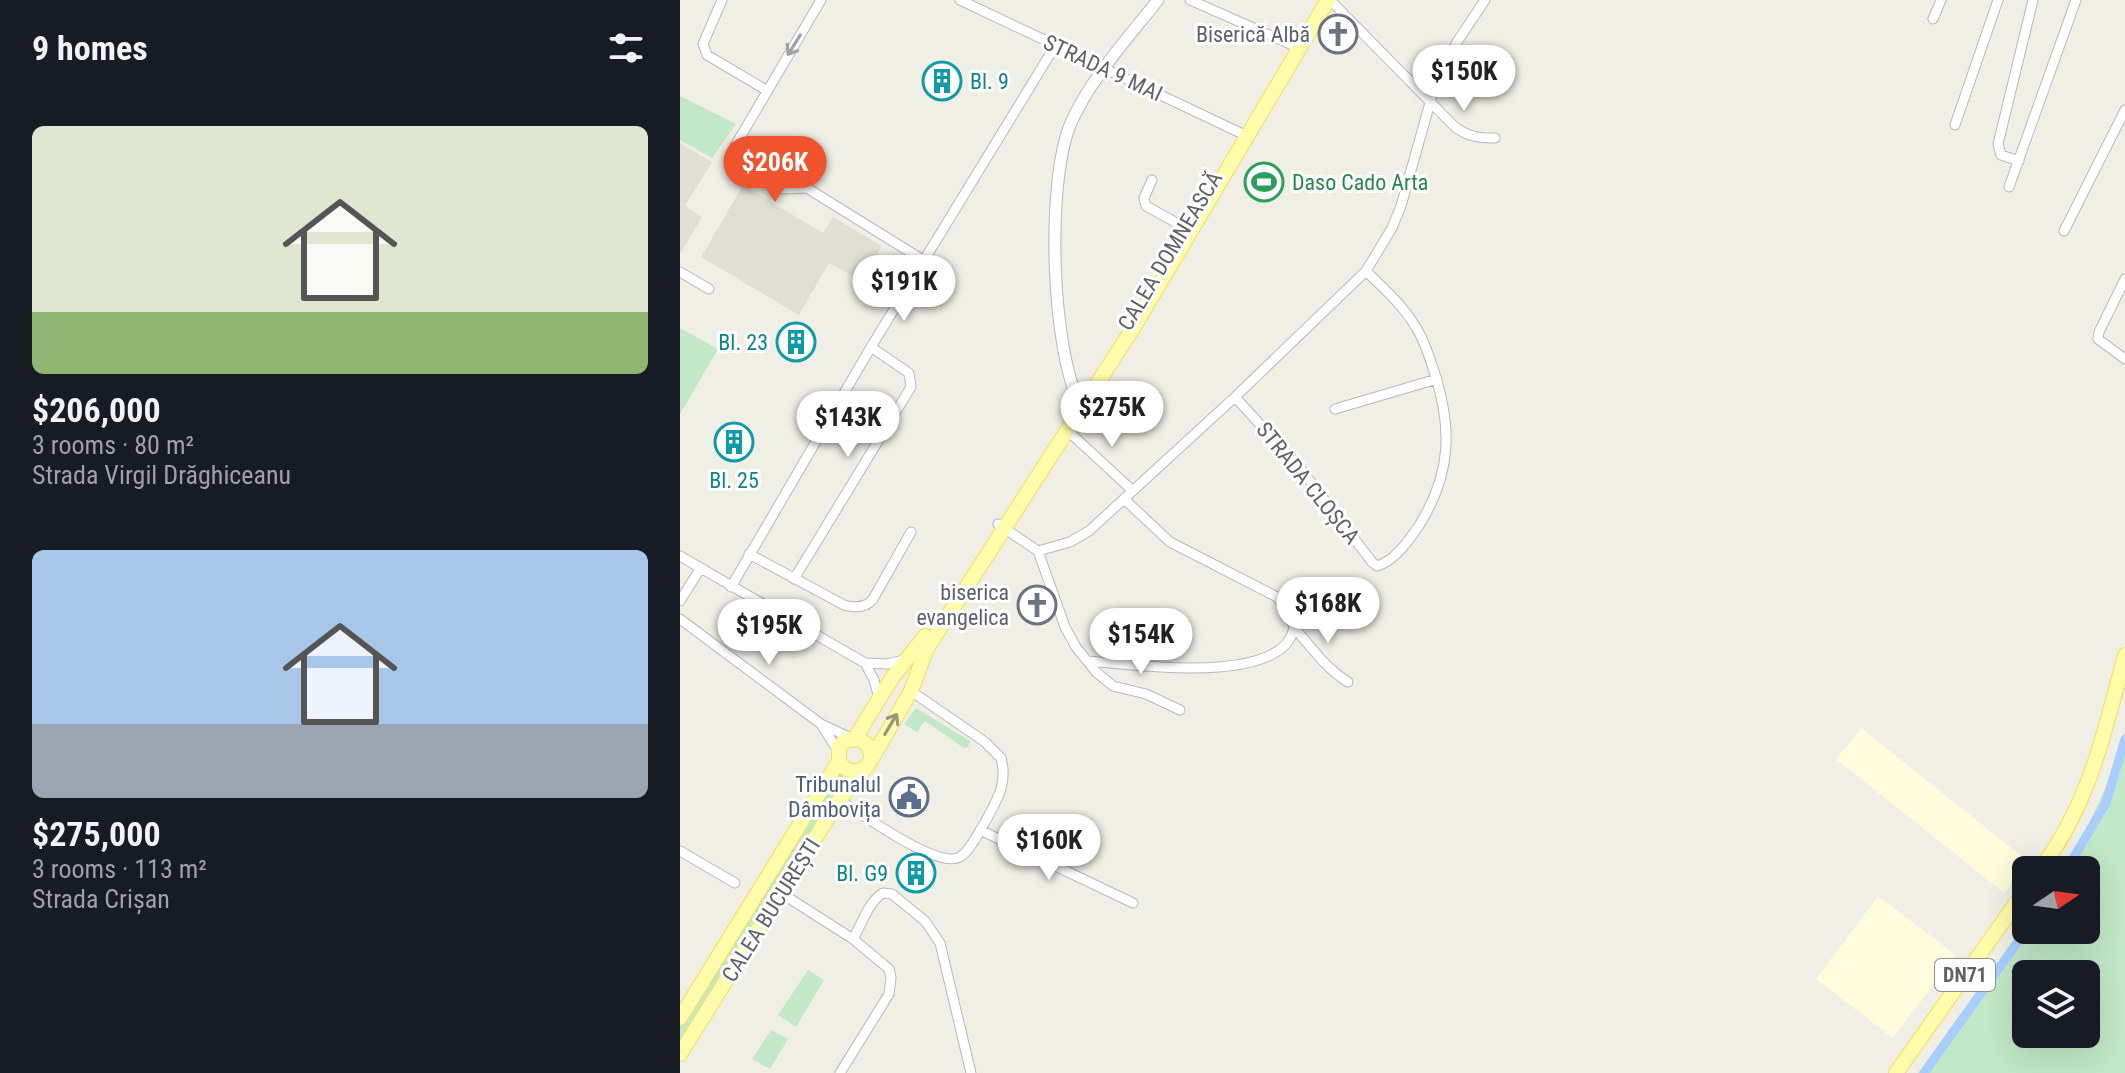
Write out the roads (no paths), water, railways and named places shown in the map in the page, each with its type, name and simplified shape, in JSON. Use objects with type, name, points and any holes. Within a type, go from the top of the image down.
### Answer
[{"type":"main road","name":"CALEA DOMNEASCĂ","points":[[911,691],[926,650],[1001,526],[1080,406],[1296,46],[1319,0]]},
{"type":"main road","name":"CALEA DOMNEASCĂ","points":[[1296,46],[1329,0]]},
{"type":"main road","name":"CALEA DOMNEASCĂ","points":[[853,738],[1068,431],[1184,227],[1243,134]]},
{"type":"main road","points":[[2049,856],[2067,830],[2088,787],[2125,655]]},
{"type":"main road","points":[[2060,856],[2095,789],[2125,683]]},
{"type":"main road","name":"CALEA BUCUREȘTI","points":[[680,1054],[911,691]]},
{"type":"main road","points":[[853,738],[869,746],[868,762],[850,771],[838,756],[842,743],[853,738]]},
{"type":"main road","name":"CALEA BUCUREȘTI","points":[[680,1018],[838,756]]},
{"type":"main road","name":"DN71","points":[[1896,1073],[2012,909]]},
{"type":"main road","name":"DN71","points":[[1907,1073],[2012,925]]},
{"type":"street","points":[[722,0],[703,50],[766,90]]},
{"type":"street","points":[[821,0],[735,146],[736,161],[783,189],[807,188],[923,260]]},
{"type":"street","name":"STRADA 9 MAI","points":[[960,0],[1243,134]]},
{"type":"street","points":[[1080,406],[1068,366],[1057,288],[1060,166],[1069,128],[1104,69],[1158,0]]},
{"type":"street","points":[[1190,0],[1296,46]]},
{"type":"street","points":[[1329,0],[1429,102],[1467,136],[1495,138]]},
{"type":"street","points":[[1038,551],[1080,537],[1235,397],[1366,271],[1392,228],[1401,206],[1429,102],[1446,63],[1485,0]]},
{"type":"street","points":[[1933,19],[1941,0]]},
{"type":"street","points":[[1955,125],[1998,0]]},
{"type":"street","points":[[2019,161],[2001,155],[1998,144],[2033,0]]},
{"type":"street","points":[[2009,187],[2076,0]]},
{"type":"street","points":[[731,587],[923,260],[1055,46]]},
{"type":"street","points":[[2064,231],[2125,110]]},
{"type":"street","points":[[1152,180],[1144,198],[1146,206],[1184,227]]},
{"type":"street","points":[[1335,409],[1437,379],[1417,328],[1366,271]]},
{"type":"street","points":[[680,272],[709,289]]},
{"type":"street","points":[[2125,279],[2098,339],[2125,359]]},
{"type":"street","points":[[794,579],[911,387],[909,373],[871,347]]},
{"type":"street","name":"STRADA CLOȘCA","points":[[1235,397],[1300,468],[1372,562],[1381,565],[1405,545],[1418,527],[1434,496],[1443,468],[1446,413],[1437,379]]},
{"type":"street","points":[[1068,431],[1133,491]]},
{"type":"street","points":[[1124,499],[1170,542],[1277,597],[1289,609],[1294,628],[1317,658],[1348,682]]},
{"type":"street","points":[[1001,526],[1038,551],[1065,627],[1088,661],[1113,686],[1146,694],[1180,710]]},
{"type":"street","points":[[749,554],[844,605],[865,605],[873,599],[911,532]]},
{"type":"street","points":[[680,556],[865,663],[887,664],[909,658]]},
{"type":"street","points":[[680,601],[700,569]]},
{"type":"street","points":[[680,619],[821,724],[853,738]]},
{"type":"street","points":[[1088,661],[1199,670],[1224,669],[1277,651],[1292,636],[1294,628]]},
{"type":"street","points":[[865,663],[879,698]]},
{"type":"street","points":[[836,806],[943,859],[963,856],[980,830],[999,796],[1005,775],[1001,758],[985,742],[911,691]]},
{"type":"street","points":[[821,724],[838,756]]},
{"type":"street","points":[[980,830],[1133,903]]},
{"type":"street","points":[[680,851],[735,883]]},
{"type":"street","points":[[781,893],[853,939],[889,969],[891,987],[845,1071]]},
{"type":"street","points":[[853,939],[877,896],[883,893],[892,894],[925,921],[934,932],[944,956],[971,1073]]},
{"type":"waterway","points":[[2074,856],[2106,803],[2125,739]]},
{"type":"waterway","points":[[1924,1073],[2016,944]]},
{"type":"place","name":"Biserică Albă","points":[[1338,34]]},
{"type":"place","name":"Bl. 9","points":[[942,81]]},
{"type":"place","name":"Daso Cado Arta","points":[[1264,182]]},
{"type":"place","name":"Bl. 23","points":[[796,342]]},
{"type":"place","name":"Bl. 25","points":[[734,442]]},
{"type":"place","name":"biserica evangelica","points":[[1037,605]]},
{"type":"place","name":"Tribunalul Dâmbovița","points":[[909,797]]},
{"type":"place","name":"Bl. G9","points":[[916,873]]}]
